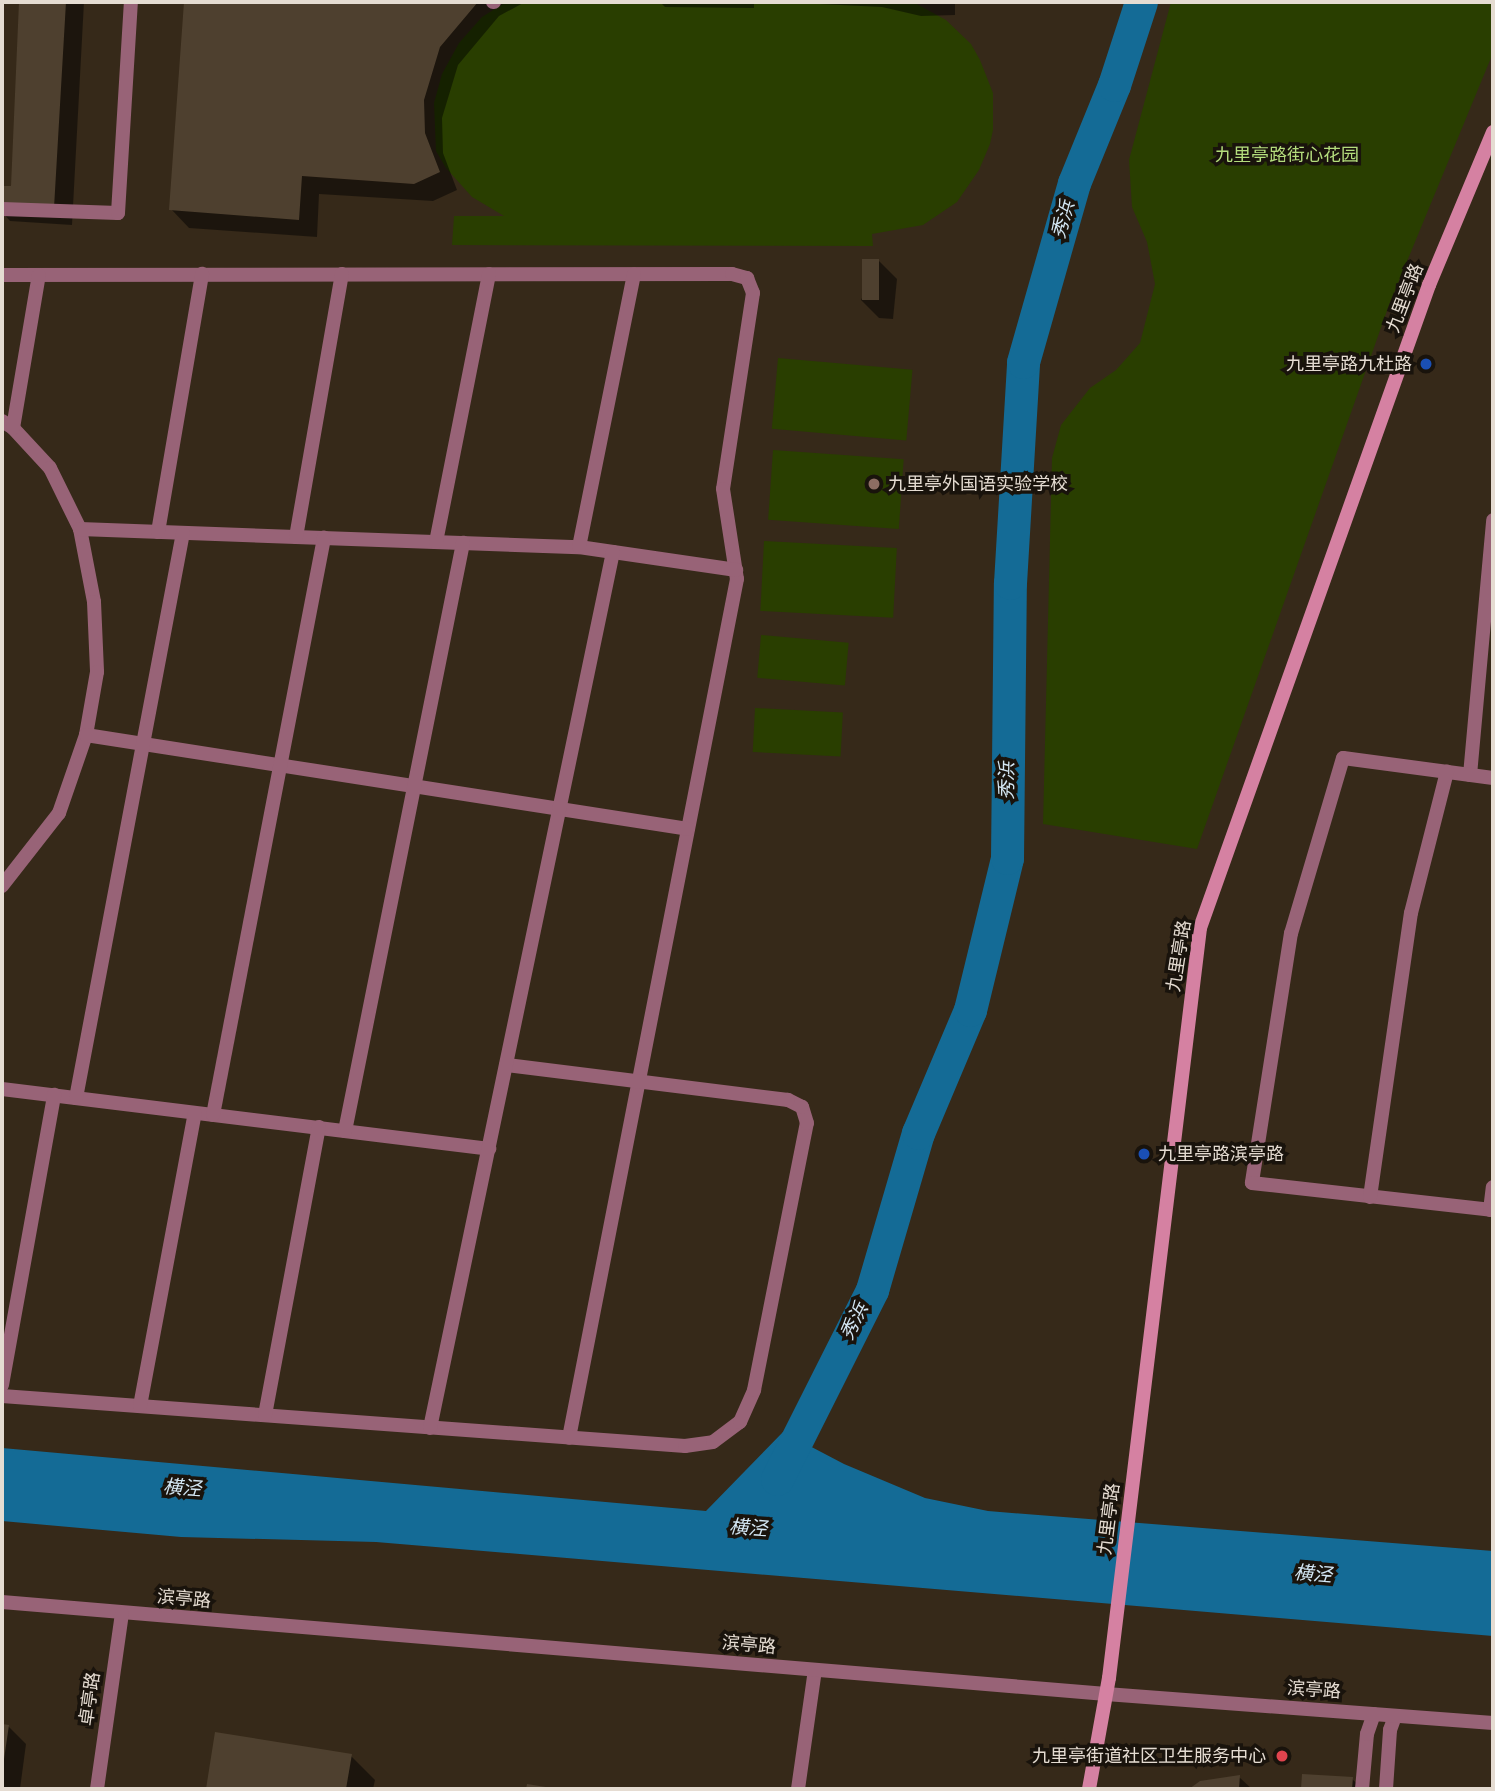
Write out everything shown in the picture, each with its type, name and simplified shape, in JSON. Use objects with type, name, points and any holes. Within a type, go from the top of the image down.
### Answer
[{"type":"street","points":[[2,209],[118,213],[131,2]]},
{"type":"street","name":"九里亭路","points":[[1089,1789],[1115,1628],[1200,928],[1429,285],[1493,132]]},
{"type":"street","points":[[158,532],[202,274]]},
{"type":"street","points":[[296,537],[342,274]]},
{"type":"street","points":[[436,542],[489,274]]},
{"type":"street","points":[[579,547],[634,274]]},
{"type":"street","points":[[2,275],[732,274],[747,278],[753,293],[723,489],[737,579],[569,1438]]},
{"type":"street","points":[[2,886],[59,813],[86,736],[97,672],[94,602],[80,529],[50,468],[7,424],[39,275]]},
{"type":"street","points":[[1470,775],[1493,520]]},
{"type":"street","points":[[80,529],[579,547],[736,570]]},
{"type":"street","points":[[76,1098],[183,533]]},
{"type":"street","points":[[213,1115],[324,538]]},
{"type":"street","points":[[345,1130],[463,543]]},
{"type":"street","points":[[430,1428],[613,552]]},
{"type":"street","points":[[86,736],[688,829]]},
{"type":"street","points":[[1493,779],[1343,758],[1291,933],[1252,1183],[1491,1210],[1493,1187]]},
{"type":"street","points":[[1370,1197],[1411,913],[1447,772]]},
{"type":"street","points":[[2,1396],[685,1447],[713,1442],[740,1422],[754,1390],[807,1123],[802,1107],[788,1100],[506,1065]]},
{"type":"street","points":[[2,1089],[489,1149]]},
{"type":"street","points":[[2,1385],[54,1095]]},
{"type":"street","points":[[140,1406],[195,1113]]},
{"type":"street","points":[[265,1415],[319,1128]]},
{"type":"street","name":"滨亭路","points":[[2,1602],[1106,1694],[1493,1723]]},
{"type":"street","name":"卓亭路","points":[[97,1789],[122,1614]]},
{"type":"street","points":[[798,1789],[815,1670]]},
{"type":"street","points":[[1362,1789],[1367,1734],[1374,1714]]},
{"type":"street","points":[[1386,1789],[1390,1730],[1395,1716]]},
{"type":"green space","points":[[506,2],[913,2],[946,20],[971,44],[980,60],[993,93],[993,130],[990,144],[979,170],[957,202],[923,225],[872,234],[873,246],[452,245],[454,216],[504,216],[472,197],[446,168],[436,151],[434,103],[442,74],[459,43],[482,17]]},
{"type":"green space","name":"九里亭路街心花园","points":[[1171,2],[1493,2],[1493,53],[1389,305],[1197,849],[1043,824],[1052,458],[1061,425],[1090,388],[1116,370],[1140,343],[1155,284],[1147,242],[1132,207],[1129,160]]},
{"type":"green space","points":[[778,358],[912,370],[906,440],[772,429]]},
{"type":"green space","points":[[773,450],[904,459],[899,529],[768,520]]},
{"type":"green space","points":[[764,541],[897,548],[893,618],[760,611]]},
{"type":"green space","points":[[761,635],[849,643],[845,686],[757,678]]},
{"type":"green space","points":[[755,708],[843,713],[841,757],[753,752]]},
{"type":"water","name":"横泾","points":[[783,1432],[844,1464],[925,1498],[988,1511],[1493,1551],[1493,1636],[376,1542],[181,1537],[2,1521],[2,1448],[706,1511]]},
{"type":"building","points":[[19,2],[66,2],[54,208],[2,205],[2,186],[11,186]]},
{"type":"building","points":[[184,2],[478,2],[440,47],[424,100],[425,133],[440,172],[414,184],[302,176],[299,220],[169,210]]},
{"type":"building","points":[[862,259],[879,259],[879,300],[862,300]]},
{"type":"building","points":[[2,1724],[9,1725],[3,1766],[2,1766]]},
{"type":"building","points":[[215,1732],[352,1754],[346,1789],[206,1789]]},
{"type":"building","points":[[1302,1774],[1353,1777],[1352,1789],[1301,1789]]},
{"type":"building","points":[[1240,1775],[1239,1789],[1189,1789],[1200,1781]]},
{"type":"building","points":[[527,1784],[552,1788],[552,1789],[526,1789]]},
{"type":"waterway","name":"秀浜","points":[[777,1479],[872,1290],[918,1133],[970,1010],[1007,858],[1010,583],[1023,362],[1074,183],[1114,85],[1141,2]]},
{"type":"place","name":"九里亭路九杜路","points":[[1426,364]]},
{"type":"place","name":"九里亭外国语实验学校","points":[[874,484]]},
{"type":"place","name":"九里亭路滨亭路","points":[[1144,1154]]},
{"type":"place","name":"九里亭街道社区卫生服务中心","points":[[1282,1756]]}]
